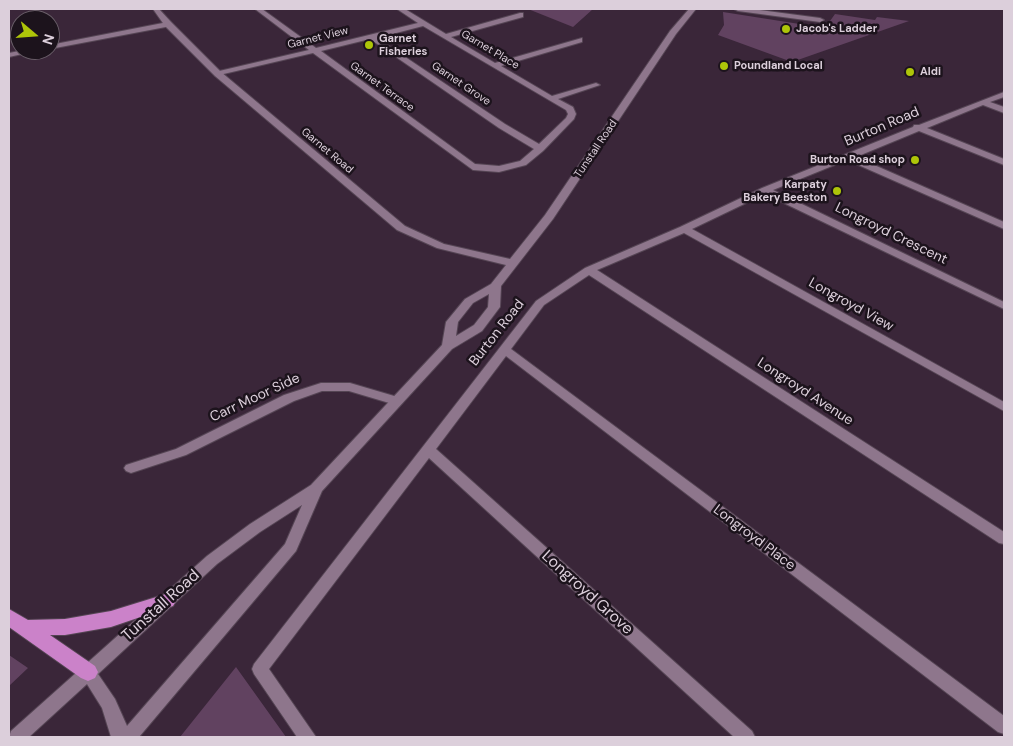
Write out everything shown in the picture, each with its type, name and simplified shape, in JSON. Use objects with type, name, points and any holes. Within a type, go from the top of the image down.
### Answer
[{"type":"highway","points":[[16,622],[65,627],[111,619],[166,601]]},
{"type":"highway","points":[[16,622],[88,672]]},
{"type":"street","name":"Garnet Road","points":[[156,9],[168,24],[218,74],[401,228],[422,240],[513,263]]},
{"type":"street","name":"Garnet Terrace","points":[[258,9],[473,167],[499,169],[522,163],[540,149]]},
{"type":"street","name":"Garnet Place","points":[[400,9],[570,109],[572,114],[570,120],[540,149]]},
{"type":"street","name":"Tunstall Road","points":[[448,346],[452,322],[469,301],[495,286],[513,263],[552,212],[673,33],[692,9]]},
{"type":"street","points":[[738,9],[820,20]]},
{"type":"street","points":[[445,36],[520,15]]},
{"type":"street","points":[[60,45],[168,24]]},
{"type":"street","name":"Garnet View","points":[[218,74],[315,52],[370,36],[424,24]]},
{"type":"street","name":"Garnet Grove","points":[[370,36],[502,126],[540,149]]},
{"type":"street","points":[[494,66],[579,40]]},
{"type":"street","points":[[553,98],[596,85]]},
{"type":"street","name":"Burton Road","points":[[307,737],[287,712],[260,669],[540,303],[588,270],[684,229],[765,190],[848,158],[917,127],[1004,94]]},
{"type":"street","points":[[981,102],[1004,110]]},
{"type":"street","points":[[917,127],[1004,162]]},
{"type":"street","points":[[848,158],[1004,226]]},
{"type":"street","name":"Longroyd Crescent","points":[[765,190],[1004,306]]},
{"type":"street","name":"Longroyd View","points":[[684,229],[1004,407]]},
{"type":"street","name":"Longroyd Avenue","points":[[588,270],[1004,538]]},
{"type":"street","name":"Tunstall Road","points":[[18,737],[212,560],[255,528],[316,489],[448,346],[478,328],[494,307],[495,286]]},
{"type":"street","name":"Longroyd Place","points":[[504,349],[1004,726]]},
{"type":"street","name":"Carr Moor Side","points":[[130,468],[181,452],[289,398],[321,387],[350,387],[396,401]]},
{"type":"street","name":"Longroyd Grove","points":[[428,449],[746,737]]},
{"type":"street","name":"Tunstall Road","points":[[128,737],[292,547],[316,489]]},
{"type":"street","points":[[88,672],[109,704],[117,723],[120,737]]},
{"type":"shaded area","points":[[528,9],[593,9],[573,27]]},
{"type":"shaded area","points":[[723,12],[825,28],[835,14],[875,20],[877,17],[909,21],[792,62],[718,35],[724,25]]},
{"type":"shaded area","points":[[9,655],[28,668],[9,686]]},
{"type":"shaded area","points":[[236,667],[286,737],[180,737]]},
{"type":"place","name":"Jacob's Ladder","points":[[786,29]]},
{"type":"place","name":"Garnet Fisheries","points":[[369,45]]},
{"type":"place","name":"Poundland Local","points":[[724,66]]},
{"type":"place","name":"Aldi","points":[[910,72]]},
{"type":"place","name":"Burton Road shop","points":[[915,160]]},
{"type":"place","name":"Karpaty Bakery Beeston","points":[[837,191]]}]
